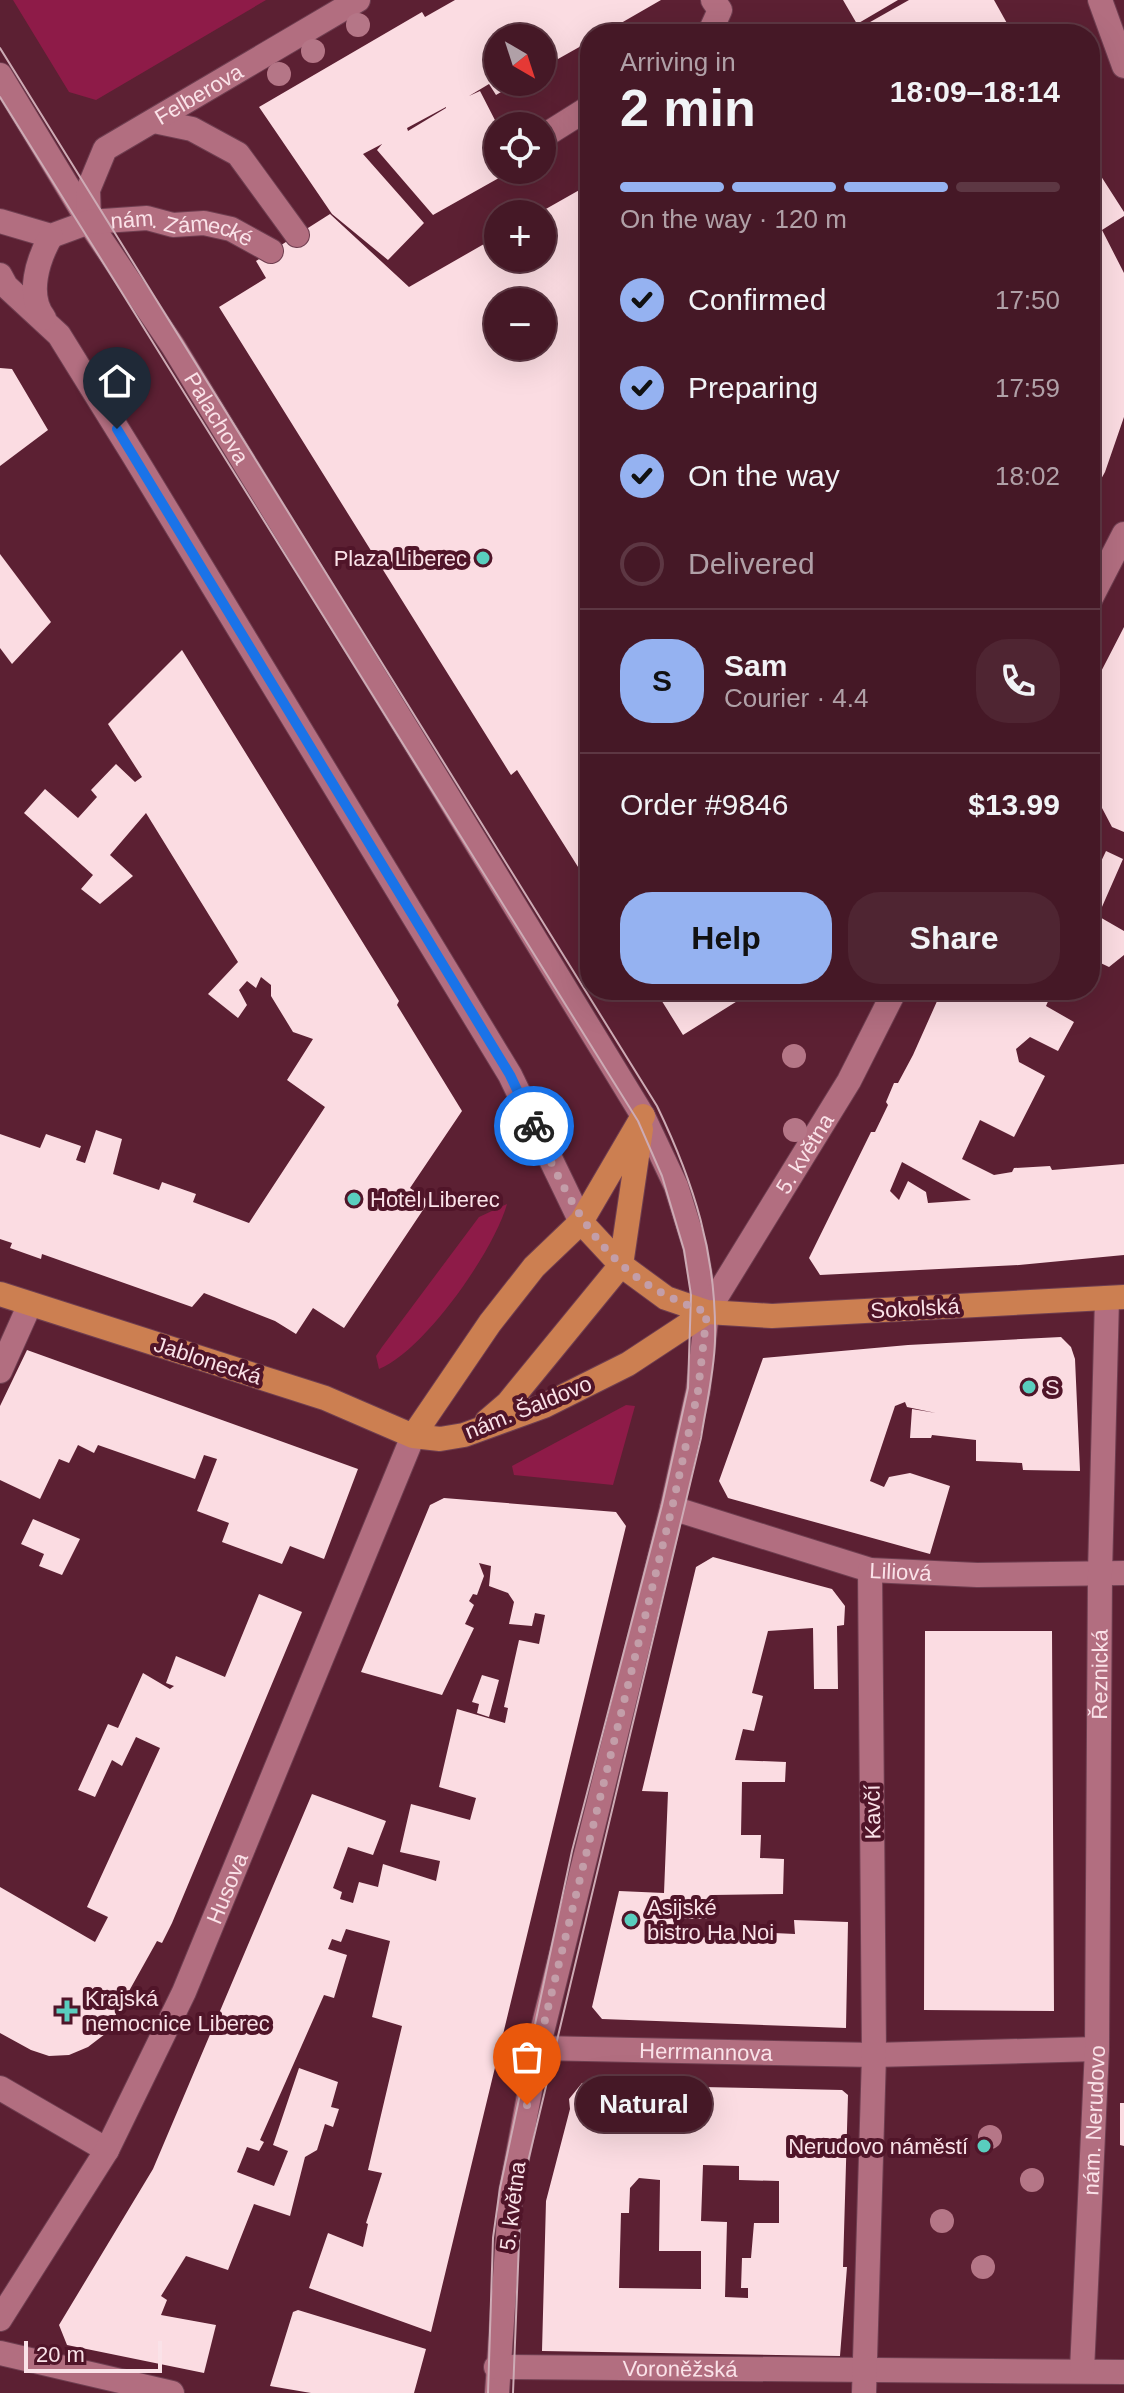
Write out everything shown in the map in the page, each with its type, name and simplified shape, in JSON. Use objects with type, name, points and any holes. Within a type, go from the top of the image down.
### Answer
[{"type":"main road","name":"nám. Šaldovo","points":[[643,1116],[581,1222],[534,1267],[490,1323],[413,1436],[440,1439],[464,1435],[544,1406],[628,1364],[707,1312]]},
{"type":"main road","points":[[464,1435],[508,1403],[621,1265],[643,1116]]},
{"type":"main road","points":[[581,1222],[621,1265],[666,1298],[707,1312]]},
{"type":"main road","name":"Jablonecká","points":[[0,1294],[325,1398],[413,1436]]},
{"type":"main road","name":"Sokolská","points":[[707,1312],[772,1316],[1116,1297]]},
{"type":"street","name":"Felberova","points":[[89,222],[88,190],[105,149],[358,0]]},
{"type":"street","points":[[713,0],[720,10],[714,24]]},
{"type":"street","points":[[1100,0],[1124,66]]},
{"type":"street","name":"Palachova","points":[[0,75],[89,222],[173,346],[643,1116]]},
{"type":"street","points":[[556,128],[580,113]]},
{"type":"street","name":"nám. Zámecké","points":[[154,121],[192,129],[238,154],[297,235]]},
{"type":"street","name":"nám. Zámecké","points":[[51,236],[89,222],[147,218],[173,225],[204,223],[231,229],[271,251]]},
{"type":"street","points":[[0,221],[51,236],[39,258],[36,308],[59,335],[510,1075],[581,1222]]},
{"type":"street","points":[[2,284],[59,335]]},
{"type":"street","points":[[1100,581],[1124,534]]},
{"type":"street","name":"5. května","points":[[707,1312],[849,1081],[890,1000]]},
{"type":"street","points":[[643,1116],[676,1186],[695,1247],[707,1312],[679,1510]]},
{"type":"street","name":"Řeznická","points":[[1097,2049],[1112,1573],[1116,1297]]},
{"type":"street","points":[[0,1371],[30,1304]]},
{"type":"street","name":"Husova","points":[[0,2319],[107,2150],[184,1992],[413,1436]]},
{"type":"street","name":"5. května","points":[[497,2393],[496,2367],[511,2191],[538,2048],[679,1510]]},
{"type":"street","name":"Liliová","points":[[679,1510],[870,1570],[977,1575],[1112,1573]]},
{"type":"street","name":"Kavčí","points":[[870,1570],[874,2055]]},
{"type":"street","name":"Herrmannova","points":[[538,2048],[874,2055]]},
{"type":"street","name":"nám. Nerudovo","points":[[864,2381],[1104,2376],[1097,2049],[874,2055]]},
{"type":"street","points":[[864,2381],[874,2055]]},
{"type":"street","points":[[0,2088],[107,2150]]},
{"type":"street","points":[[0,2353],[172,2393]]},
{"type":"street","name":"Voroněžská","points":[[496,2367],[864,2381]]},
{"type":"shaded area","points":[[13,0],[266,0],[96,100],[69,92]]},
{"type":"shaded area","points":[[507,1204],[488,1247],[455,1297],[416,1342],[397,1359],[379,1369],[376,1356],[479,1217]]},
{"type":"shaded area","points":[[626,1405],[635,1406],[613,1485],[514,1475],[512,1466]]},
{"type":"building","points":[[455,0],[661,0],[619,24],[580,24],[580,47],[556,60],[556,24],[484,24],[484,87],[469,96],[480,91],[491,112],[484,112],[484,184],[488,184],[433,215],[377,150],[382,144],[363,154],[424,223],[388,260],[332,214],[259,107],[422,12],[425,17]],"holes":[[[446,107],[408,131],[407,128]]]},
{"type":"building","points":[[843,0],[898,0],[857,24]]},
{"type":"building","points":[[909,0],[994,0],[1007,24],[867,24]]},
{"type":"building","points":[[1100,175],[1124,212],[1124,216],[1102,230],[1124,273],[1124,417],[1100,481]]},
{"type":"building","name":"Plaza Liberec","points":[[580,190],[580,870],[517,770],[511,775],[219,307],[266,278],[256,261],[330,214],[409,287],[484,244],[484,272],[556,272],[556,203]]},
{"type":"building","points":[[0,368],[12,369],[48,430],[0,466]]},
{"type":"building","points":[[0,554],[51,622],[12,664],[0,648]]},
{"type":"building","points":[[1124,627],[1124,832],[1112,827],[1100,807],[1100,674]]},
{"type":"building","points":[[182,650],[399,1001],[397,1005],[462,1111],[410,1188],[429,1201],[344,1328],[313,1308],[296,1334],[275,1321],[204,1293],[192,1307],[42,1254],[41,1259],[10,1248],[12,1243],[0,1239],[0,1134],[40,1148],[46,1134],[81,1146],[76,1160],[85,1163],[96,1130],[122,1139],[113,1174],[159,1190],[162,1182],[196,1194],[193,1202],[249,1223],[325,1107],[287,1080],[313,1039],[293,1032],[271,996],[271,985],[261,977],[256,988],[247,981],[239,990],[247,1005],[238,1018],[208,994],[238,962],[146,813],[110,855],[133,876],[100,904],[81,889],[93,875],[24,813],[45,789],[78,818],[97,797],[91,790],[116,764],[135,782],[142,777],[108,724]]},
{"type":"building","points":[[1106,851],[1123,859],[1100,911],[1100,864]]},
{"type":"building","points":[[1100,917],[1124,931],[1124,955],[1109,967],[1100,963]]},
{"type":"building","points":[[661,1000],[739,1000],[683,1035]]},
{"type":"building","points":[[938,1000],[1049,1000],[1046,1006],[1074,1022],[1058,1051],[1030,1037],[1016,1049],[1019,1062],[1045,1076],[1014,1137],[980,1120],[962,1159],[994,1175],[1012,1172],[1014,1168],[1050,1166],[1052,1170],[1124,1164],[1124,1255],[1019,1265],[820,1275],[809,1258],[871,1132],[875,1132],[894,1083],[898,1083]],"holes":[[[902,1162],[971,1200],[928,1203],[926,1192],[908,1181],[899,1200],[890,1191]]]},
{"type":"building","points":[[1061,1337],[1071,1347],[1075,1359],[1080,1471],[1023,1470],[1022,1463],[976,1461],[976,1440],[932,1435],[931,1438],[910,1438],[912,1409],[936,1413],[907,1407],[905,1402],[895,1406],[870,1481],[884,1487],[889,1477],[910,1473],[950,1486],[930,1554],[728,1498],[719,1481],[763,1358],[908,1345]]},
{"type":"building","points":[[27,1350],[358,1469],[324,1559],[290,1546],[282,1564],[222,1542],[229,1523],[197,1511],[217,1459],[204,1455],[195,1479],[98,1445],[94,1453],[78,1445],[69,1463],[59,1459],[40,1499],[0,1480],[0,1406]]},
{"type":"building","points":[[444,1498],[616,1512],[626,1526],[431,2332],[309,2288],[328,2233],[363,2247],[366,2223],[382,2173],[368,2170],[402,2026],[372,2017],[390,1941],[346,1929],[341,1942],[332,1939],[328,1949],[347,1955],[334,1998],[324,1995],[260,2140],[264,2142],[259,2151],[247,2147],[237,2172],[274,2186],[288,2151],[273,2145],[299,2068],[338,2082],[331,2107],[339,2109],[333,2127],[325,2124],[317,2150],[305,2157],[290,2216],[254,2204],[228,2270],[186,2256],[161,2296],[167,2300],[161,2315],[216,2325],[204,2373],[67,2345],[59,2325],[153,2169],[312,1794],[386,1821],[373,1855],[348,1847],[333,1888],[342,1892],[340,1899],[353,1903],[359,1882],[378,1887],[383,1864],[436,1881],[440,1861],[400,1852],[411,1804],[470,1820],[476,1798],[439,1787],[457,1709],[505,1723],[508,1708],[504,1707],[519,1640],[539,1644],[545,1615],[535,1613],[532,1626],[509,1624],[514,1602],[508,1593],[489,1586],[491,1566],[479,1563],[484,1576],[477,1595],[473,1594],[469,1601],[474,1605],[465,1624],[474,1628],[442,1695],[361,1672],[430,1505]]},
{"type":"building","points":[[33,1519],[80,1539],[62,1575],[39,1566],[44,1554],[21,1544]]},
{"type":"building","points":[[713,1557],[832,1589],[845,1606],[844,1625],[837,1626],[838,1689],[814,1689],[813,1628],[768,1631],[752,1693],[763,1696],[754,1731],[743,1729],[735,1760],[786,1762],[785,1782],[742,1782],[741,1835],[761,1835],[760,1858],[784,1859],[783,1894],[712,1895],[711,1915],[706,1919],[681,1919],[680,1937],[745,1938],[746,1926],[775,1927],[774,1933],[795,1934],[794,1920],[848,1922],[846,2028],[602,2019],[592,2007],[619,1891],[664,1893],[668,1792],[642,1791],[696,1567]]},
{"type":"building","points":[[259,1594],[302,1612],[162,1943],[157,1941],[105,2034],[88,2047],[69,2055],[49,2056],[31,2050],[0,2033],[0,1887],[95,1942],[108,1917],[87,1907],[160,1748],[136,1737],[122,1766],[112,1760],[95,1797],[78,1790],[108,1724],[118,1728],[143,1673],[170,1689],[174,1686],[166,1683],[176,1656],[225,1677]]},
{"type":"building","points":[[925,1631],[1052,1631],[1054,2011],[924,2010]]},
{"type":"building","points":[[482,1675],[499,1680],[489,1717],[477,1713],[479,1704],[472,1702]]},
{"type":"building","points":[[582,2083],[842,2090],[848,2095],[843,2267],[847,2267],[840,2356],[542,2351],[546,2201],[570,2109],[569,2099]],"holes":[[[703,2165],[739,2166],[739,2180],[779,2181],[779,2223],[754,2223],[751,2258],[742,2258],[741,2288],[748,2288],[748,2298],[725,2297],[727,2222],[701,2221]],[[639,2178],[660,2180],[659,2251],[701,2251],[701,2289],[619,2288],[621,2213],[629,2213],[630,2188]]]},
{"type":"building","points":[[1120,2103],[1124,2103],[1124,2146],[1120,2145]]},
{"type":"building","points":[[298,2310],[426,2349],[414,2393],[311,2393],[270,2386],[293,2312]]},
{"type":"tram line","points":[[0,48],[580,982]]},
{"type":"tram line","points":[[0,97],[638,1121],[662,1176],[684,1250],[691,1295],[688,1388],[662,1505],[572,1851],[500,2188],[493,2238],[488,2393]]},
{"type":"tram line","points":[[513,2393],[521,2191],[701,1438],[715,1341],[715,1309],[707,1249],[682,1163],[657,1106],[591,1000]]},
{"type":"way so far","points":[[527,2105],[538,2048],[672,1508],[698,1391],[707,1312],[666,1298],[621,1265],[605,1249],[581,1222],[534,1126]]},
{"type":"place","name":"Plaza Liberec","points":[[483,558]]},
{"type":"place","name":"Hotel Liberec","points":[[354,1199]]},
{"type":"place","name":"S","points":[[1029,1387]]},
{"type":"place","name":"Asijské bistro Ha Noi","points":[[631,1920]]},
{"type":"place","name":"Krajská nemocnice Liberec","points":[[67,2011]]},
{"type":"place","name":"Natural","points":[[527,2105]]},
{"type":"place","name":"Nerudovo náměstí","points":[[984,2146]]},
{"type":"route","points":[[117,429],[510,1075],[534,1126]]}]
